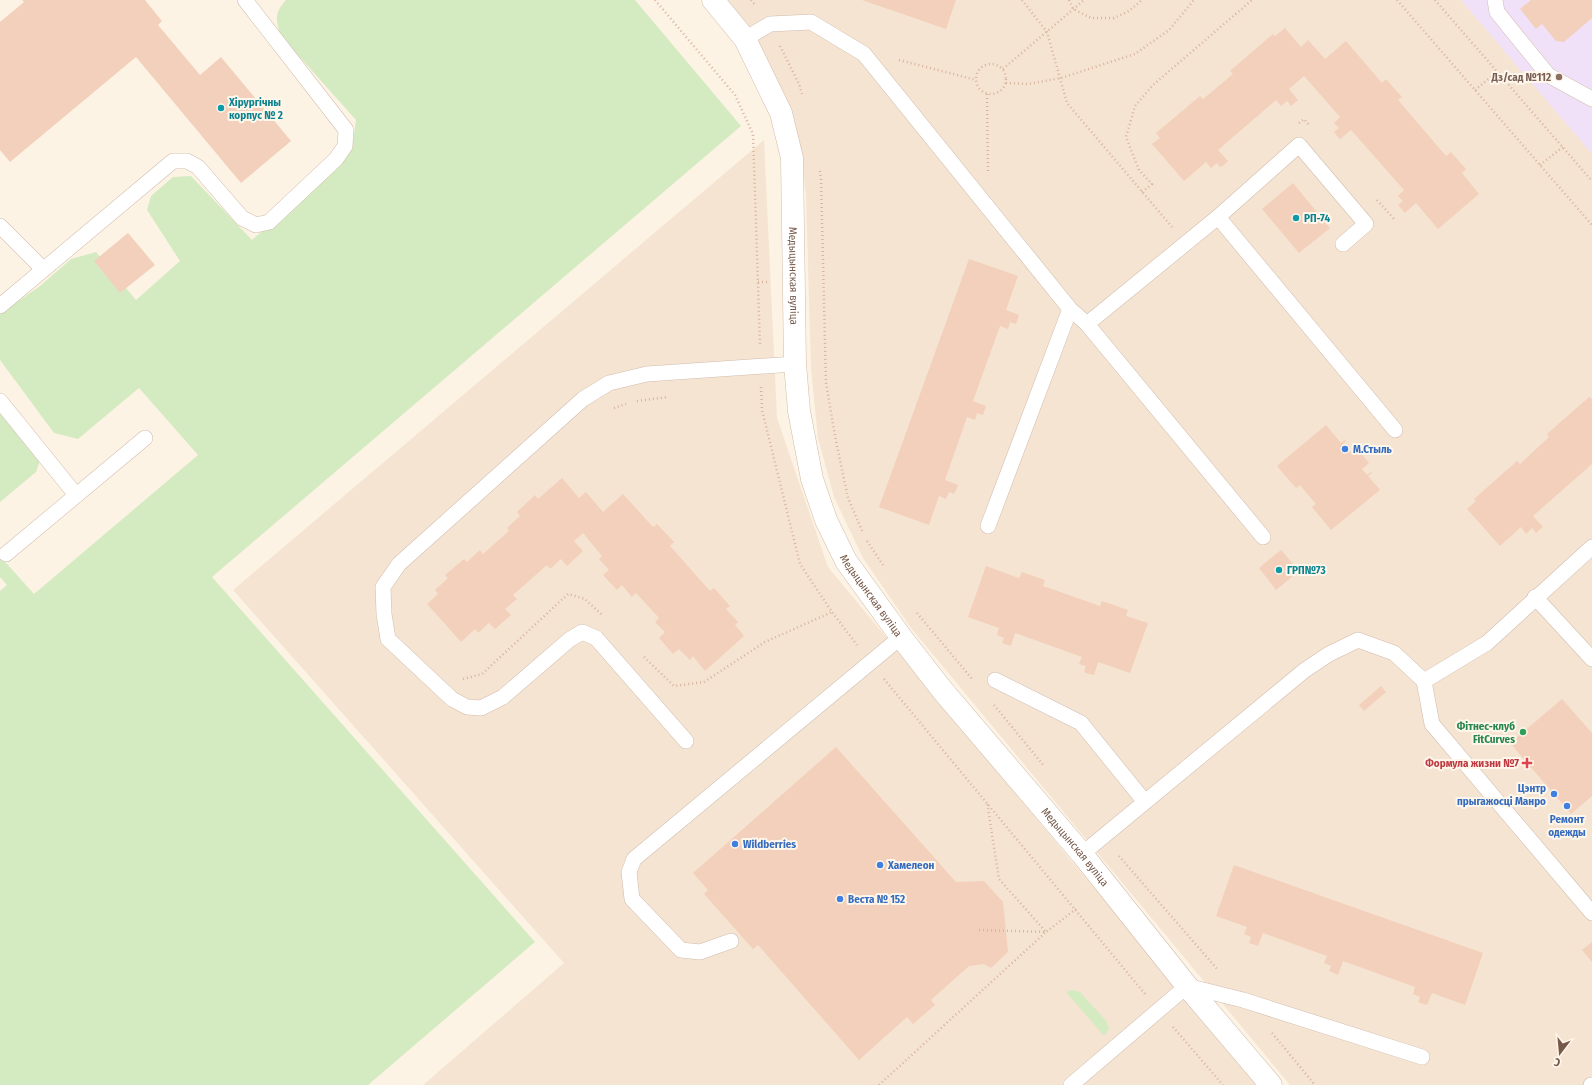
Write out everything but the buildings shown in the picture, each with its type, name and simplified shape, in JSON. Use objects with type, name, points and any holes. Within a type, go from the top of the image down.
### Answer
[{"type":"street","name":"Медыцынская вуліца","points":[[713,0],[745,39],[780,113],[792,158],[795,364],[799,411],[811,471],[826,520],[846,561],[901,637],[943,691],[1082,854],[1187,986],[1271,1085]]},
{"type":"lane","points":[[0,306],[173,161],[187,161],[198,167],[242,218],[256,225],[269,222],[336,159],[345,146],[346,130],[245,0]]},
{"type":"lane","points":[[1495,0],[1497,12],[1548,75],[1592,99]]},
{"type":"lane","points":[[745,39],[770,24],[811,22],[864,54],[1070,309],[1087,324],[1263,537]]},
{"type":"lane","points":[[1087,324],[1218,217],[1299,145],[1366,224],[1343,244]]},
{"type":"lane","points":[[1218,217],[1395,430]]},
{"type":"lane","points":[[0,226],[43,269]]},
{"type":"lane","points":[[988,526],[1070,309]]},
{"type":"lane","points":[[686,741],[596,638],[582,632],[569,640],[503,697],[481,708],[468,707],[452,699],[388,639],[384,614],[383,587],[399,564],[529,447],[583,399],[609,384],[647,374],[795,364]]},
{"type":"lane","points":[[0,401],[76,495]]},
{"type":"lane","points":[[6,554],[145,438]]},
{"type":"lane","points":[[1424,681],[1487,642],[1592,547]]},
{"type":"lane","points":[[1535,597],[1592,659]]},
{"type":"lane","points":[[731,941],[700,952],[681,950],[632,899],[629,872],[634,859],[901,637]]},
{"type":"lane","points":[[1082,854],[1305,670],[1329,654],[1358,640],[1394,653],[1424,681],[1432,724],[1592,913]]},
{"type":"lane","points":[[996,680],[1081,723],[1145,802]]},
{"type":"lane","points":[[1071,1085],[1187,986],[1243,1000],[1422,1057]]},
{"type":"path","points":[[751,0],[770,24],[799,84],[803,98]]},
{"type":"path","points":[[1022,0],[1047,32],[1067,102],[1174,230]]},
{"type":"path","points":[[1069,0],[1073,10],[1091,18],[1114,18],[1129,10],[1142,0]]},
{"type":"path","points":[[1003,69],[1084,0]]},
{"type":"path","points":[[1006,84],[1028,84],[1061,78],[1135,54],[1169,30],[1194,0]]},
{"type":"path","points":[[1142,192],[1152,184],[1139,170],[1126,137],[1135,106],[1153,85],[1252,0]]},
{"type":"path","points":[[1397,0],[1592,225]]},
{"type":"path","points":[[1435,0],[1592,181]]},
{"type":"path","points":[[895,59],[976,80]]},
{"type":"path","points":[[989,63],[995,64],[1003,69],[1006,74],[1006,84],[998,92],[987,94],[979,88],[976,80],[977,72],[984,65],[989,63]]},
{"type":"path","points":[[1475,90],[1497,72]]},
{"type":"path","points":[[987,94],[988,173]]},
{"type":"path","points":[[1298,124],[1304,119],[1314,131]]},
{"type":"path","points":[[1540,165],[1563,147]]},
{"type":"path","points":[[818,164],[821,179],[826,383],[848,498],[863,533]]},
{"type":"path","points":[[1373,195],[1394,219]]},
{"type":"path","points":[[612,408],[632,402],[670,396]]},
{"type":"path","points":[[866,540],[884,567]]},
{"type":"path","points":[[462,680],[482,674],[568,594],[585,599],[607,620]]},
{"type":"path","points":[[641,653],[674,686],[704,682],[764,642],[832,612]]},
{"type":"path","points":[[916,612],[976,684]]},
{"type":"path","points":[[991,702],[1044,767]]},
{"type":"path","points":[[986,802],[999,879],[1046,932]]},
{"type":"path","points":[[1103,838],[1243,1000]]},
{"type":"path","points":[[879,1085],[1046,932],[1076,909]]},
{"type":"path","points":[[979,930],[1046,932]]},
{"type":"path","points":[[1269,1030],[1315,1085]]},
{"type":"shaded area","points":[[725,0],[1592,0],[1592,1085],[1290,1085],[911,628],[863,558],[834,497],[818,438],[811,369],[806,195],[799,140]]},
{"type":"shaded area","name":"Дз/сад №112","points":[[1461,0],[1592,0],[1592,154]]},
{"type":"shaded area","points":[[764,140],[777,418],[828,567],[1257,1085],[423,1085],[564,963],[233,590]]},
{"type":"green space","points":[[286,0],[635,0],[741,126],[212,577],[535,942],[368,1085],[0,1085],[0,591],[7,585],[0,577],[0,556],[34,594],[198,455],[139,388],[78,439],[54,433],[0,360],[0,314],[40,286],[71,259],[96,252],[136,300],[180,261],[147,210],[151,196],[173,177],[191,176],[252,240],[338,164],[352,147],[356,120],[280,35],[277,16],[279,9]]},
{"type":"green space","points":[[0,412],[41,458],[36,472],[0,502]]},
{"type":"green space","points":[[1072,990],[1080,992],[1107,1022],[1109,1029],[1104,1036],[1066,992]]},
{"type":"place","name":"Дз/сад №112","points":[[1559,77]]},
{"type":"place","name":"Хірургічны корпус № 2","points":[[221,108]]},
{"type":"place","name":"РП-74","points":[[1296,218]]},
{"type":"place","name":"М.Стыль","points":[[1345,449]]},
{"type":"place","name":"ГРП№73","points":[[1279,570]]},
{"type":"place","name":"Фітнес-клуб FitCurves","points":[[1523,732]]},
{"type":"place","name":"Формула жизни №7","points":[[1527,763]]},
{"type":"place","name":"Цэнтр прыгажосці Манро","points":[[1554,794]]},
{"type":"place","name":"Ремонт одежды","points":[[1567,806]]},
{"type":"place","name":"Wildberries","points":[[735,844]]},
{"type":"place","name":"Хамелеон","points":[[880,865]]},
{"type":"place","name":"Веста № 152","points":[[840,899]]}]
